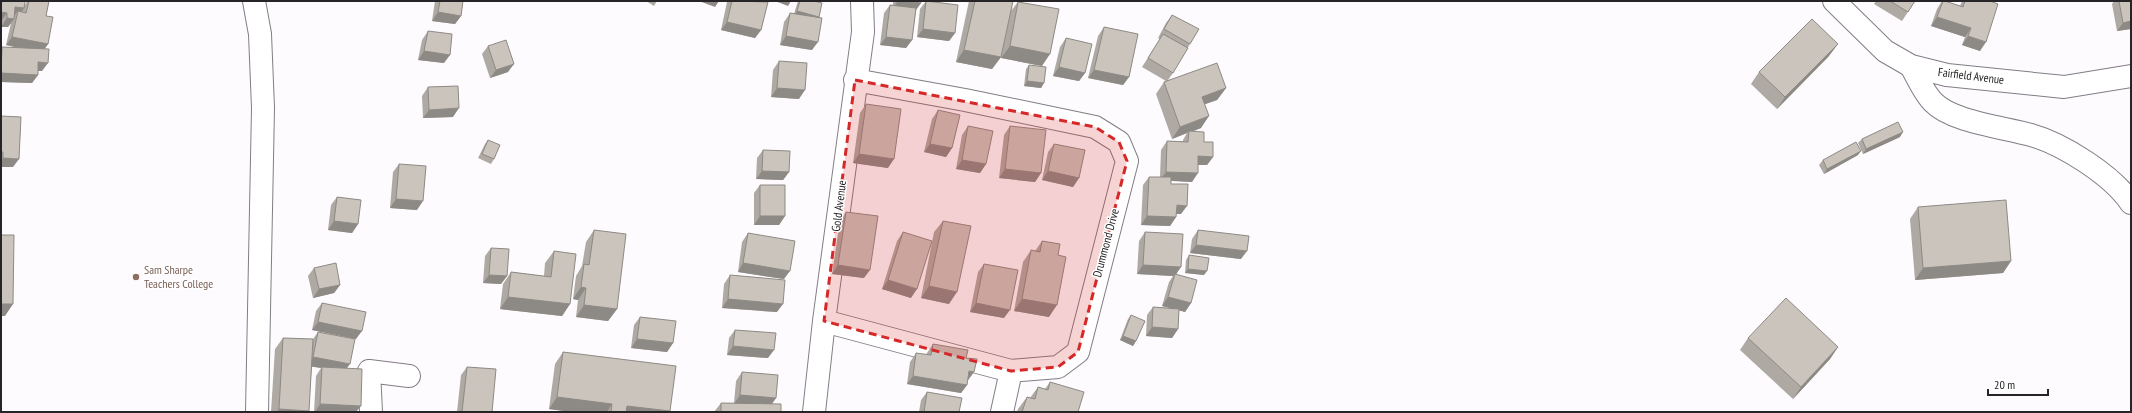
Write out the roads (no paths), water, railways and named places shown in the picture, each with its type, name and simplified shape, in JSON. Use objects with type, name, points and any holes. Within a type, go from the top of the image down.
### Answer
[{"type":"street","points":[[254,1],[260,34],[264,108],[257,412]]},
{"type":"street","name":"Gold Avenue","points":[[814,412],[824,321],[855,80],[863,32],[862,1]]},
{"type":"street","name":"Fairfield Avenue","points":[[1834,1],[1885,51],[1911,66],[1947,76],[2064,87],[2131,76]]},
{"type":"street","points":[[1911,66],[1933,102],[1958,117],[2032,136],[2075,156],[2103,173],[2131,202]]},
{"type":"street","name":"Drummond Drive","points":[[824,321],[1011,371],[1058,367],[1078,352],[1127,160],[1119,142],[1095,127],[965,100],[855,80]]},
{"type":"street","points":[[371,412],[369,371],[409,376]]},
{"type":"street","points":[[1002,412],[1011,371]]},
{"type":"place","name":"Sam Sharpe Teachers College","points":[[136,277]]}]
